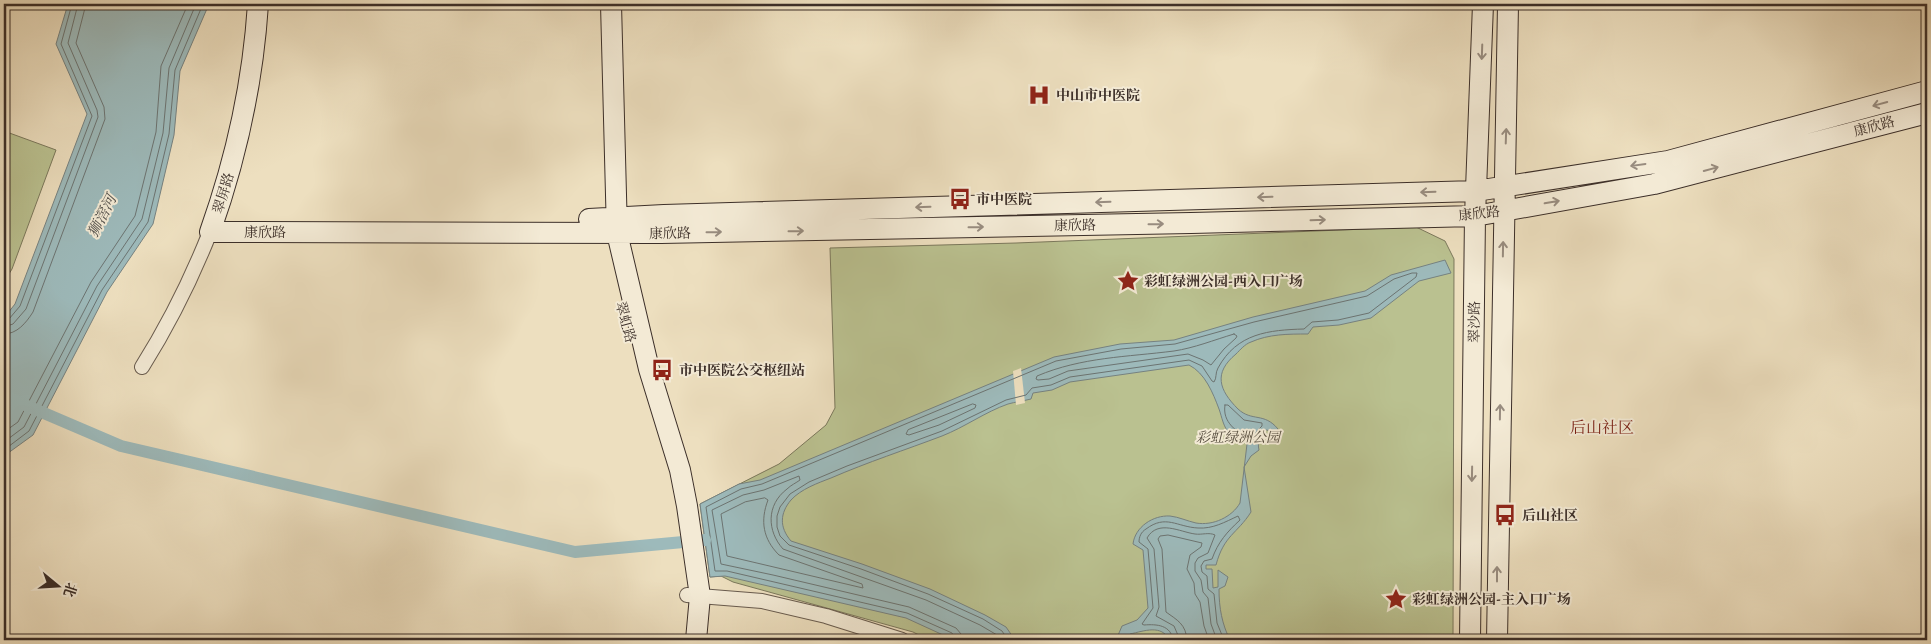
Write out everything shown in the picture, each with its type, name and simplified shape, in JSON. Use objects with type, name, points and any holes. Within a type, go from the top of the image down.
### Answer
[{"type":"street","name":"翠屏路","points":[[142,367],[177,307],[212,226],[230,169],[247,95],[258,4]]},
{"type":"street","name":"翠虹路","points":[[599,4],[610,226],[649,369],[680,470],[681,506],[692,588],[696,638]]},
{"type":"street","name":"翠虹路","points":[[610,226],[611,4]]},
{"type":"street","name":"翠沙路","points":[[1470,640],[1476,191],[1483,4]]},
{"type":"street","name":"翠沙路","points":[[1497,640],[1508,4]]},
{"type":"street","name":"康欣路","points":[[610,226],[674,214],[1476,191],[1504,185],[1668,161],[1927,92]]},
{"type":"street","name":"康欣路","points":[[212,226],[1175,224],[1476,216],[1654,184],[1927,113]]},
{"type":"street","points":[[692,588],[762,601],[826,616],[902,640]]},
{"type":"green space","points":[[4,131],[56,150],[12,269],[4,282]]},
{"type":"green space","name":"彩虹绿洲公园","points":[[1416,227],[1445,241],[1454,259],[1453,640],[929,640],[913,632],[733,582],[721,576],[710,577],[700,504],[779,464],[826,425],[835,408],[830,248],[1016,243]]},
{"type":"water","name":"狮滘河","points":[[68,4],[209,4],[180,71],[174,135],[153,224],[107,292],[33,435],[4,456],[4,318],[15,304],[87,114],[56,44]]},
{"type":"water","points":[[1445,260],[1451,273],[1419,281],[1371,318],[1339,325],[1313,327],[1308,334],[1279,335],[1258,339],[1245,346],[1229,361],[1224,368],[1221,381],[1226,395],[1243,413],[1268,421],[1278,429],[1277,432],[1266,430],[1264,432],[1259,441],[1259,450],[1251,456],[1244,466],[1247,444],[1228,431],[1208,384],[1200,373],[1189,365],[1070,382],[1052,390],[1033,393],[1031,399],[1000,407],[942,436],[815,484],[800,493],[787,505],[782,520],[784,531],[791,541],[930,589],[1006,627],[1015,640],[954,640],[906,618],[725,576],[710,577],[700,504],[739,484],[760,480],[1054,357],[1120,344],[1174,340],[1253,317],[1365,291],[1391,275]]},
{"type":"water","points":[[1244,468],[1251,512],[1223,547],[1216,565],[1206,565],[1206,569],[1212,569],[1213,588],[1218,587],[1218,570],[1228,577],[1225,586],[1219,589],[1219,596],[1223,622],[1230,640],[1169,640],[1162,632],[1147,630],[1130,634],[1125,640],[1116,640],[1122,626],[1137,620],[1148,608],[1143,550],[1133,544],[1137,532],[1151,520],[1164,516],[1202,524],[1215,522],[1227,516],[1240,503]]},
{"type":"pier","points":[[1021,368],[1025,403],[1016,405],[1013,371]]},
{"type":"waterway","points":[[4,396],[121,446],[575,552],[705,540]]},
{"type":"place","name":"中山市中医院","points":[[1039,95]]},
{"type":"place","name":"市中医院","points":[[960,199]]},
{"type":"place","name":"彩虹绿洲公园-西入口广场","points":[[1128,281]]},
{"type":"place","name":"市中医院公交枢纽站","points":[[662,370]]},
{"type":"place","name":"后山社区","points":[[1505,515]]},
{"type":"place","name":"彩虹绿洲公园-主入口广场","points":[[1396,599]]},
{"type":"district","name":"后山社区","points":[[1602,427]]}]
